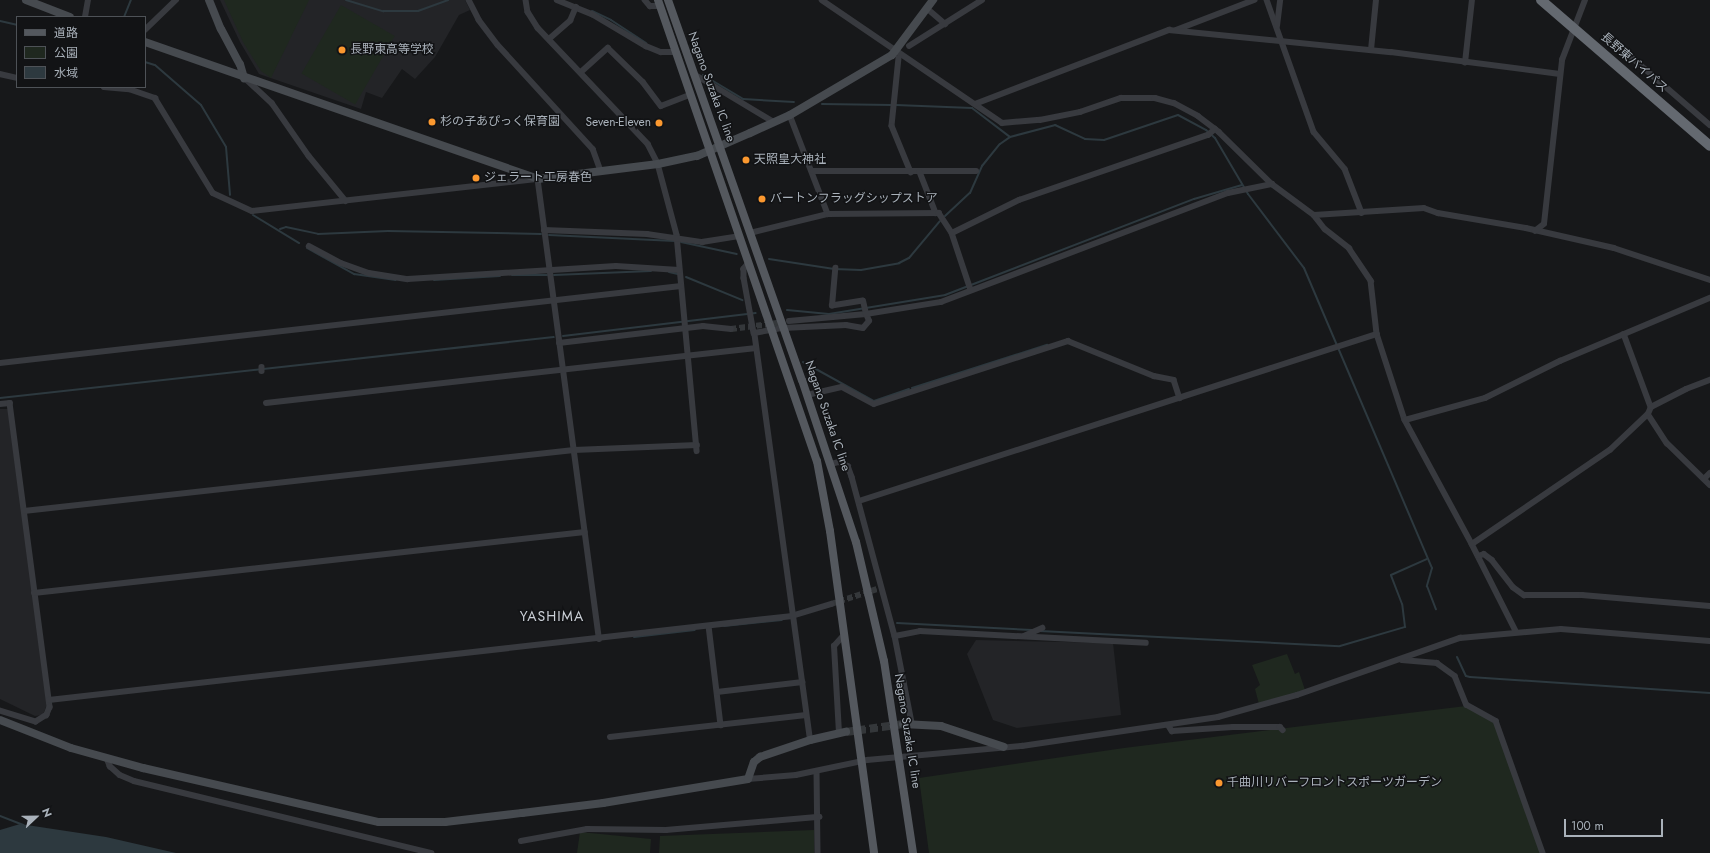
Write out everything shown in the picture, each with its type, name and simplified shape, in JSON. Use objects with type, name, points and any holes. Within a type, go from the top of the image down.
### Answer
[{"type":"highway","name":"長野東バイパス","points":[[1541,0],[1710,146]]},
{"type":"main road","name":"Nagano Suzaka IC line","points":[[668,0],[831,464],[856,542],[874,618],[900,759],[913,853]]},
{"type":"main road","name":"Nagano Suzaka IC line","points":[[659,3],[689,95],[710,150],[817,461],[844,635],[874,853]]},
{"type":"street","points":[[26,0],[67,16]]},
{"type":"street","points":[[85,16],[88,0]]},
{"type":"street","points":[[146,29],[176,0]]},
{"type":"street","points":[[209,0],[221,29],[240,64],[244,78],[272,103],[309,156],[346,201]]},
{"type":"street","points":[[469,0],[479,20],[498,45],[593,149],[601,170]]},
{"type":"street","points":[[24,511],[574,450],[697,448],[690,356],[679,270],[677,239],[658,164],[648,144],[549,39],[528,12],[526,0]]},
{"type":"street","points":[[557,0],[576,7],[609,23],[646,46],[661,52],[676,52]]},
{"type":"street","points":[[645,0],[650,6],[659,3]]},
{"type":"street","points":[[822,0],[898,54],[1002,123],[1009,124],[1080,112],[1121,98],[1155,98],[1198,116],[1212,132],[1272,184],[1314,215],[1325,229],[1349,248],[1366,270],[1371,280],[1377,334],[1405,420],[1472,544],[1516,631]]},
{"type":"street","points":[[116,88],[129,89],[155,98],[213,193],[252,211],[346,201],[658,164],[697,156],[790,115],[898,54],[933,0]]},
{"type":"street","points":[[909,46],[982,0]]},
{"type":"street","points":[[1175,30],[1254,0]]},
{"type":"street","points":[[1267,0],[1314,132],[1345,169],[1362,212]]},
{"type":"street","points":[[1277,27],[1280,0]]},
{"type":"street","points":[[1370,50],[1376,0]]},
{"type":"street","points":[[1465,63],[1472,0]]},
{"type":"street","points":[[1535,231],[1544,224],[1562,60],[1585,0]]},
{"type":"street","points":[[549,39],[570,21],[576,7]]},
{"type":"street","points":[[928,9],[945,24]]},
{"type":"street","points":[[975,104],[1169,30],[1370,50],[1560,74]]},
{"type":"street","points":[[1607,36],[1710,125]]},
{"type":"street","points":[[146,42],[244,78],[538,179]]},
{"type":"street","points":[[581,72],[608,48],[643,82],[661,106],[689,95]]},
{"type":"street","points":[[898,54],[892,126],[911,172]]},
{"type":"street","points":[[0,74],[16,78]]},
{"type":"street","points":[[694,74],[774,122]]},
{"type":"street","points":[[790,115],[813,171],[828,214]]},
{"type":"street","points":[[952,233],[1018,200],[1212,132]]},
{"type":"street","points":[[813,171],[976,171]]},
{"type":"street","points":[[920,172],[936,213]]},
{"type":"street","points":[[538,179],[549,272],[599,639]]},
{"type":"street","points":[[789,321],[941,302],[970,289],[1213,199],[1242,190],[1272,184]]},
{"type":"street","points":[[1314,215],[1424,208],[1438,213],[1535,231],[1614,248],[1710,280]]},
{"type":"street","points":[[750,233],[828,214],[939,213],[952,233],[970,289]]},
{"type":"street","points":[[544,230],[647,234],[702,242],[739,236]]},
{"type":"street","points":[[309,246],[341,263],[369,273],[408,279],[512,272],[549,272],[616,266],[679,270]]},
{"type":"street","points":[[749,263],[744,269],[810,740]]},
{"type":"street","points":[[754,334],[783,328],[846,325],[863,328],[869,321],[863,301],[832,306],[835,270]]},
{"type":"street","points":[[0,363],[681,286]]},
{"type":"street","points":[[1405,420],[1485,398],[1624,334],[1710,298]]},
{"type":"street","points":[[559,343],[686,326],[731,329]]},
{"type":"street","points":[[859,501],[1377,334]]},
{"type":"street","points":[[1624,334],[1651,407]]},
{"type":"street","points":[[807,395],[842,387],[874,404],[1068,340],[1154,376],[1174,380],[1180,398]]},
{"type":"street","points":[[266,403],[756,348]]},
{"type":"street","points":[[1472,544],[1610,450],[1648,414],[1651,407],[1686,389],[1710,380]]},
{"type":"street","points":[[0,404],[10,403],[49,700],[47,715],[36,722],[0,712]]},
{"type":"street","points":[[1648,414],[1667,443],[1710,485]]},
{"type":"street","points":[[831,464],[839,462],[848,466],[859,501],[895,636],[912,723]]},
{"type":"street","points":[[1704,479],[1710,472]]},
{"type":"street","points":[[34,593],[585,532]]},
{"type":"street","points":[[1478,556],[1484,554],[1492,560],[1513,587],[1524,595],[1582,595],[1710,606]]},
{"type":"street","points":[[49,700],[792,616],[831,604]]},
{"type":"street","points":[[709,626],[721,725]]},
{"type":"street","points":[[1022,636],[1042,628]]},
{"type":"street","points":[[0,720],[71,748],[288,803],[379,822],[445,822],[603,803],[748,779],[1169,726],[1218,717],[1297,695],[1460,638],[1516,631],[1600,630],[1710,641]]},
{"type":"street","points":[[895,636],[920,631],[1146,643]]},
{"type":"street","points":[[748,779],[754,762],[760,757],[810,740],[843,733],[834,646],[844,635]]},
{"type":"street","points":[[1400,659],[1437,663],[1455,676],[1468,705],[1496,721],[1543,853]]},
{"type":"street","points":[[717,692],[802,682]]},
{"type":"street","points":[[610,737],[806,715]]},
{"type":"street","points":[[903,724],[912,723],[941,726],[1004,747]]},
{"type":"street","points":[[1169,726],[1172,731],[1233,727],[1280,727],[1283,730]]},
{"type":"street","points":[[107,758],[110,766],[120,775],[134,781],[431,853]]},
{"type":"street","points":[[817,771],[819,817],[818,853]]},
{"type":"street","points":[[521,841],[593,829],[666,830],[819,817]]},
{"type":"shaded area","name":"長野東高等学校","points":[[220,0],[465,0],[470,10],[459,15],[435,57],[415,79],[402,69],[382,98],[366,92],[361,109],[259,74],[240,42]]},
{"type":"shaded area","points":[[0,409],[8,409],[47,704],[43,715],[35,716],[0,699]]},
{"type":"shaded area","points":[[976,640],[1113,643],[1121,715],[1017,728],[993,720],[967,654]]},
{"type":"green space","points":[[224,0],[309,0],[271,78],[261,71],[243,42]]},
{"type":"green space","points":[[341,5],[395,36],[355,104],[302,73]]},
{"type":"green space","points":[[1287,654],[1295,674],[1299,672],[1305,690],[1259,704],[1255,689],[1260,685],[1252,665]]},
{"type":"green space","name":"千曲川リバーフロントスポーツガーデン","points":[[1466,706],[1495,722],[1541,853],[929,853],[919,778],[1124,748]]},
{"type":"green space","points":[[814,830],[814,853],[659,853],[660,836]]},
{"type":"green space","points":[[580,832],[651,839],[650,853],[577,853]]},
{"type":"water","points":[[20,824],[106,837],[176,853],[0,853],[0,830]]},
{"type":"waterway","points":[[124,16],[131,0]]},
{"type":"waterway","points":[[346,0],[383,11],[418,11],[448,0]]},
{"type":"waterway","points":[[592,11],[611,20],[646,43]]},
{"type":"waterway","points":[[0,21],[16,25]]},
{"type":"waterway","points":[[146,62],[155,65],[201,105],[226,147],[230,195]]},
{"type":"waterway","points":[[703,75],[743,99],[794,102]]},
{"type":"waterway","points":[[822,104],[891,105]]},
{"type":"waterway","points":[[896,105],[972,108],[1010,137],[1055,125],[1085,139],[1104,140],[1178,115],[1206,130],[1215,138],[1248,194],[1304,268],[1432,568],[1427,586],[1436,609]]},
{"type":"waterway","points":[[945,216],[970,193],[982,166],[1000,144],[1010,137]]},
{"type":"waterway","points":[[787,310],[829,314],[945,295],[1194,199],[1242,185]]},
{"type":"waterway","points":[[253,215],[299,243]]},
{"type":"waterway","points":[[769,259],[834,269],[861,270],[899,263],[909,258],[940,221]]},
{"type":"waterway","points":[[280,229],[286,227],[318,234],[388,231],[541,234]]},
{"type":"waterway","points":[[549,235],[675,241]]},
{"type":"waterway","points":[[681,242],[737,254]]},
{"type":"waterway","points":[[307,248],[354,274],[396,280]]},
{"type":"waterway","points":[[554,275],[651,271]]},
{"type":"waterway","points":[[669,272],[678,274]]},
{"type":"waterway","points":[[512,275],[547,275]]},
{"type":"waterway","points":[[434,280],[500,276]]},
{"type":"waterway","points":[[686,277],[742,300]]},
{"type":"waterway","points":[[563,336],[756,313]]},
{"type":"waterway","points":[[0,398],[554,337]]},
{"type":"waterway","points":[[912,388],[1047,345]]},
{"type":"waterway","points":[[803,362],[811,367]]},
{"type":"waterway","points":[[814,368],[874,401],[909,389]]},
{"type":"waterway","points":[[1040,631],[1340,646],[1405,627],[1402,604],[1391,575],[1427,559]]},
{"type":"waterway","points":[[724,626],[782,620]]},
{"type":"waterway","points":[[897,623],[1032,630]]},
{"type":"waterway","points":[[634,637],[695,630]]},
{"type":"waterway","points":[[1457,657],[1466,676],[1470,677],[1710,693]]},
{"type":"waterway","points":[[0,816],[23,825]]},
{"type":"tunnel","points":[[731,329],[785,322]]},
{"type":"tunnel","points":[[831,604],[877,589]]},
{"type":"tunnel","points":[[846,732],[903,724]]},
{"type":"place","name":"長野東高等学校","points":[[342,50]]},
{"type":"place","name":"杉の子あぴっく保育園","points":[[432,122]]},
{"type":"place","name":"Seven-Eleven","points":[[659,123]]},
{"type":"place","name":"天照皇大神社","points":[[746,160]]},
{"type":"place","name":"ジェラート工房春色","points":[[476,178]]},
{"type":"place","name":"バートンフラッグシップストア","points":[[762,199]]},
{"type":"place","name":"千曲川リバーフロントスポーツガーデン","points":[[1219,783]]},
{"type":"district","name":"YASHIMA","points":[[552,616]]}]
